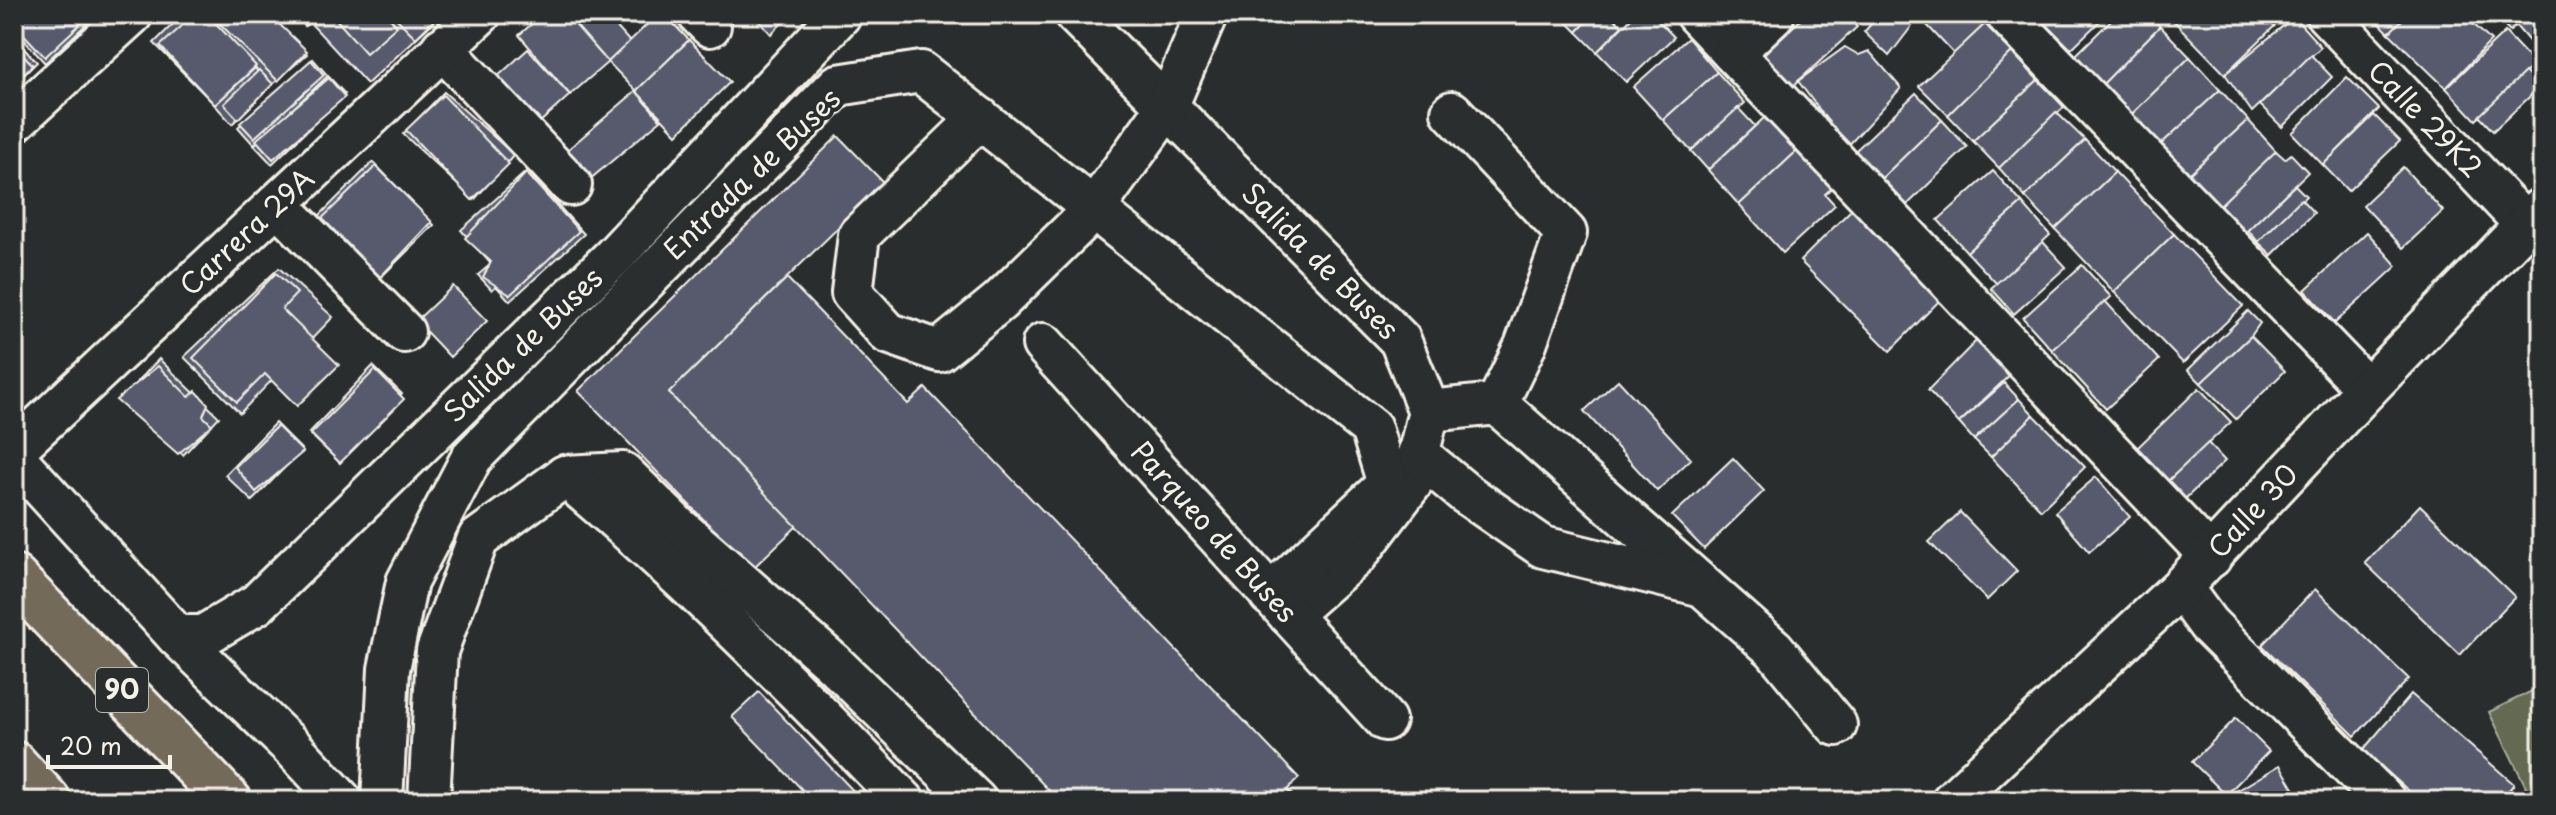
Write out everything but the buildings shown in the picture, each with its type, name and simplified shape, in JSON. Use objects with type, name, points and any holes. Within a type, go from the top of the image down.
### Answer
[{"type":"highway","name":"90","points":[[14,578],[229,801]]},
{"type":"highway","points":[[15,767],[48,801]]},
{"type":"street","points":[[14,122],[132,14]]},
{"type":"street","name":"Carrera 29A","points":[[14,450],[480,14]]},
{"type":"street","name":"Salida de Buses","points":[[177,636],[203,636],[257,604],[613,257],[841,14]]},
{"type":"street","name":"Salida de Buses","points":[[1075,14],[1400,340],[1429,411]]},
{"type":"street","points":[[980,118],[859,235],[852,293],[888,333],[939,351],[1000,301],[1094,209],[1167,107],[1207,14]]},
{"type":"street","points":[[1696,14],[2211,557]]},
{"type":"street","points":[[1733,53],[1774,14]]},
{"type":"street","points":[[2006,14],[2367,389]]},
{"type":"street","name":"Calle 29K2","points":[[2326,14],[2534,216]]},
{"type":"street","points":[[442,48],[571,185]]},
{"type":"street","name":"Entrada de Buses","points":[[382,801],[389,669],[407,582],[472,457],[838,85],[921,72],[1371,428],[1388,484],[1280,605]]},
{"type":"street","points":[[1452,112],[1566,233],[1525,346],[1497,404]]},
{"type":"street","points":[[277,204],[404,332]]},
{"type":"street","name":"Calle 30","points":[[1952,801],[2211,557],[2534,216]]},
{"type":"street","name":"Parqueo de Buses","points":[[1043,344],[1385,720]]},
{"type":"street","points":[[1280,605],[1357,555],[1411,484],[1429,411],[1497,404],[1774,649],[1836,725]]},
{"type":"street","points":[[1418,454],[1465,493],[1543,547],[1703,586]]},
{"type":"street","points":[[14,457],[177,636],[294,749],[342,801]]},
{"type":"street","points":[[429,801],[437,651],[478,539],[565,476],[623,473],[677,526],[833,663],[976,801]]},
{"type":"street","points":[[565,476],[616,518],[803,697],[904,801]]},
{"type":"street","points":[[2181,587],[2213,630],[2385,801]]},
{"type":"green space","points":[[2542,686],[2542,801],[2533,801],[2489,712]]}]
